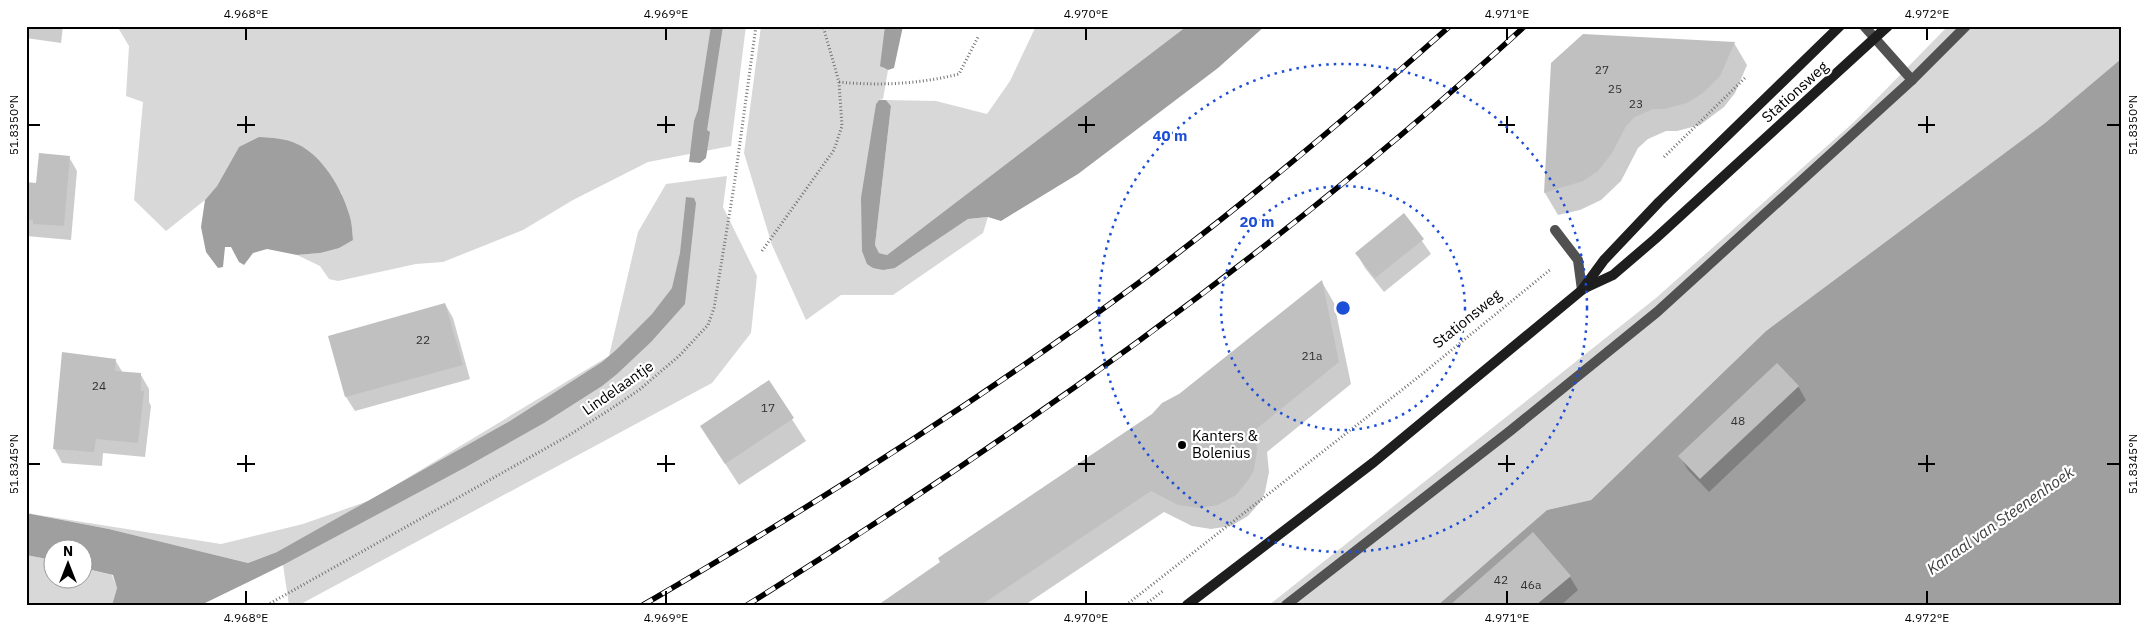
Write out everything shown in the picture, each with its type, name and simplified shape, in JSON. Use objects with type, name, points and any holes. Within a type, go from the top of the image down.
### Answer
[{"type":"main road","name":"Stationsweg","points":[[1582,290],[1604,260],[1659,202],[1840,26]]},
{"type":"main road","name":"Stationsweg","points":[[1187,605],[1374,462],[1582,290],[1613,275],[1655,239],[1888,26]]},
{"type":"street","points":[[1864,26],[1912,80]]},
{"type":"street","points":[[1286,605],[1510,431],[1657,312],[1912,80],[1966,26]]},
{"type":"street","points":[[1555,230],[1578,260],[1582,290]]},
{"type":"path","name":"Lindelaantje","points":[[266,605],[566,437],[598,417],[639,390],[679,356],[708,325],[714,308],[734,186],[756,26]]},
{"type":"path","points":[[762,251],[834,150],[842,126],[839,82],[823,26]]},
{"type":"path","points":[[839,82],[864,84],[896,83],[936,80],[959,74],[978,37]]},
{"type":"path","points":[[1658,163],[1745,77]]},
{"type":"path","name":"Stationsweg","points":[[1126,605],[1421,375],[1571,252]]},
{"type":"path","points":[[1145,605],[1169,586]]},
{"type":"shaded area","points":[[117,26],[746,26],[731,146],[648,162],[573,200],[523,230],[443,262],[416,264],[338,281],[329,279],[320,266],[297,255],[320,253],[342,194],[314,156],[239,147],[217,186],[205,200],[166,231],[134,200],[143,102],[126,96],[129,46]]},
{"type":"shaded area","points":[[761,26],[887,26],[883,68],[888,70],[883,99],[879,100],[876,104],[862,251],[895,268],[968,219],[988,217],[983,233],[893,295],[841,295],[806,320],[772,245],[744,153]]},
{"type":"shaded area","points":[[1036,26],[1187,26],[887,255],[879,253],[875,245],[891,106],[886,100],[936,101],[987,114],[1010,81]]},
{"type":"shaded area","points":[[1948,26],[2121,26],[2121,59],[2045,123],[1766,331],[1591,500],[1547,510],[1438,605],[1269,605],[1656,298],[1854,122]]},
{"type":"shaded area","points":[[727,176],[723,207],[757,276],[751,333],[712,383],[299,605],[289,605],[283,565],[277,552],[248,563],[109,529],[26,513],[221,544],[303,524],[371,500],[609,356],[638,232],[666,184]]},
{"type":"shaded area","points":[[26,555],[42,558],[42,588],[92,588],[92,570],[112,575],[117,588],[112,605],[26,605]]},
{"type":"water","points":[[711,26],[723,26],[707,130],[710,132],[706,158],[700,163],[689,162],[694,121],[698,110]]},
{"type":"water","points":[[885,26],[903,26],[894,68],[888,70],[880,66]]},
{"type":"water","points":[[1187,26],[1265,26],[1218,68],[1078,174],[1001,221],[988,217],[968,219],[895,268],[883,270],[873,268],[867,264],[862,251],[861,198],[876,104],[879,100],[886,100],[891,106],[875,245],[879,253],[887,255]]},
{"type":"water","name":"Kanaal van Steenenhoek","points":[[2121,59],[2121,605],[1438,605],[1547,510],[1591,500],[1766,331],[2045,123]]},
{"type":"water","points":[[259,137],[292,142],[306,149],[323,164],[346,204],[351,220],[353,240],[339,248],[320,253],[297,255],[267,249],[253,253],[244,265],[239,262],[231,247],[225,247],[223,267],[218,268],[206,252],[201,227],[205,200],[217,186],[239,147]]},
{"type":"water","points":[[686,197],[694,198],[696,203],[685,304],[651,342],[602,386],[544,423],[466,467],[283,565],[201,605],[112,605],[117,588],[113,575],[92,570],[92,538],[42,538],[42,558],[26,555],[26,513],[109,529],[248,563],[277,552],[510,421],[602,362],[652,314],[672,288],[680,253]]},
{"type":"building","points":[[1583,34],[1735,42],[1720,76],[1703,93],[1687,103],[1664,109],[1653,109],[1635,117],[1626,126],[1612,153],[1598,171],[1583,181],[1544,193],[1551,63]]},
{"type":"building","points":[[39,153],[70,156],[64,226],[33,224],[33,220],[26,219],[26,182],[36,183]]},
{"type":"building","points":[[1404,213],[1424,239],[1375,278],[1355,253]]},
{"type":"building","name":"Kanters & Bolenius","points":[[1322,280],[1339,362],[1255,430],[1257,450],[1254,470],[1236,495],[1218,505],[1199,508],[1178,505],[1151,491],[981,605],[878,605],[940,562],[938,558],[1152,414],[1162,403],[1179,394]]},
{"type":"building","points":[[445,303],[463,365],[345,397],[328,336]]},
{"type":"building","points":[[62,352],[116,359],[115,371],[141,373],[141,391],[144,391],[138,443],[96,439],[94,452],[53,449]]},
{"type":"building","points":[[1777,363],[1799,386],[1700,479],[1678,456]]},
{"type":"building","points":[[769,380],[794,418],[725,464],[700,426]]},
{"type":"building","points":[[1533,532],[1571,576],[1536,605],[1450,605]]},
{"type":"railway","points":[[643,605],[770,530],[895,451],[1017,370],[1137,284],[1257,191],[1374,93],[1450,26]]},
{"type":"railway","points":[[747,605],[950,473],[1050,405],[1149,334],[1341,185],[1525,26]]},
{"type":"place","name":"Kanters & Bolenius","points":[[1182,445]]}]
